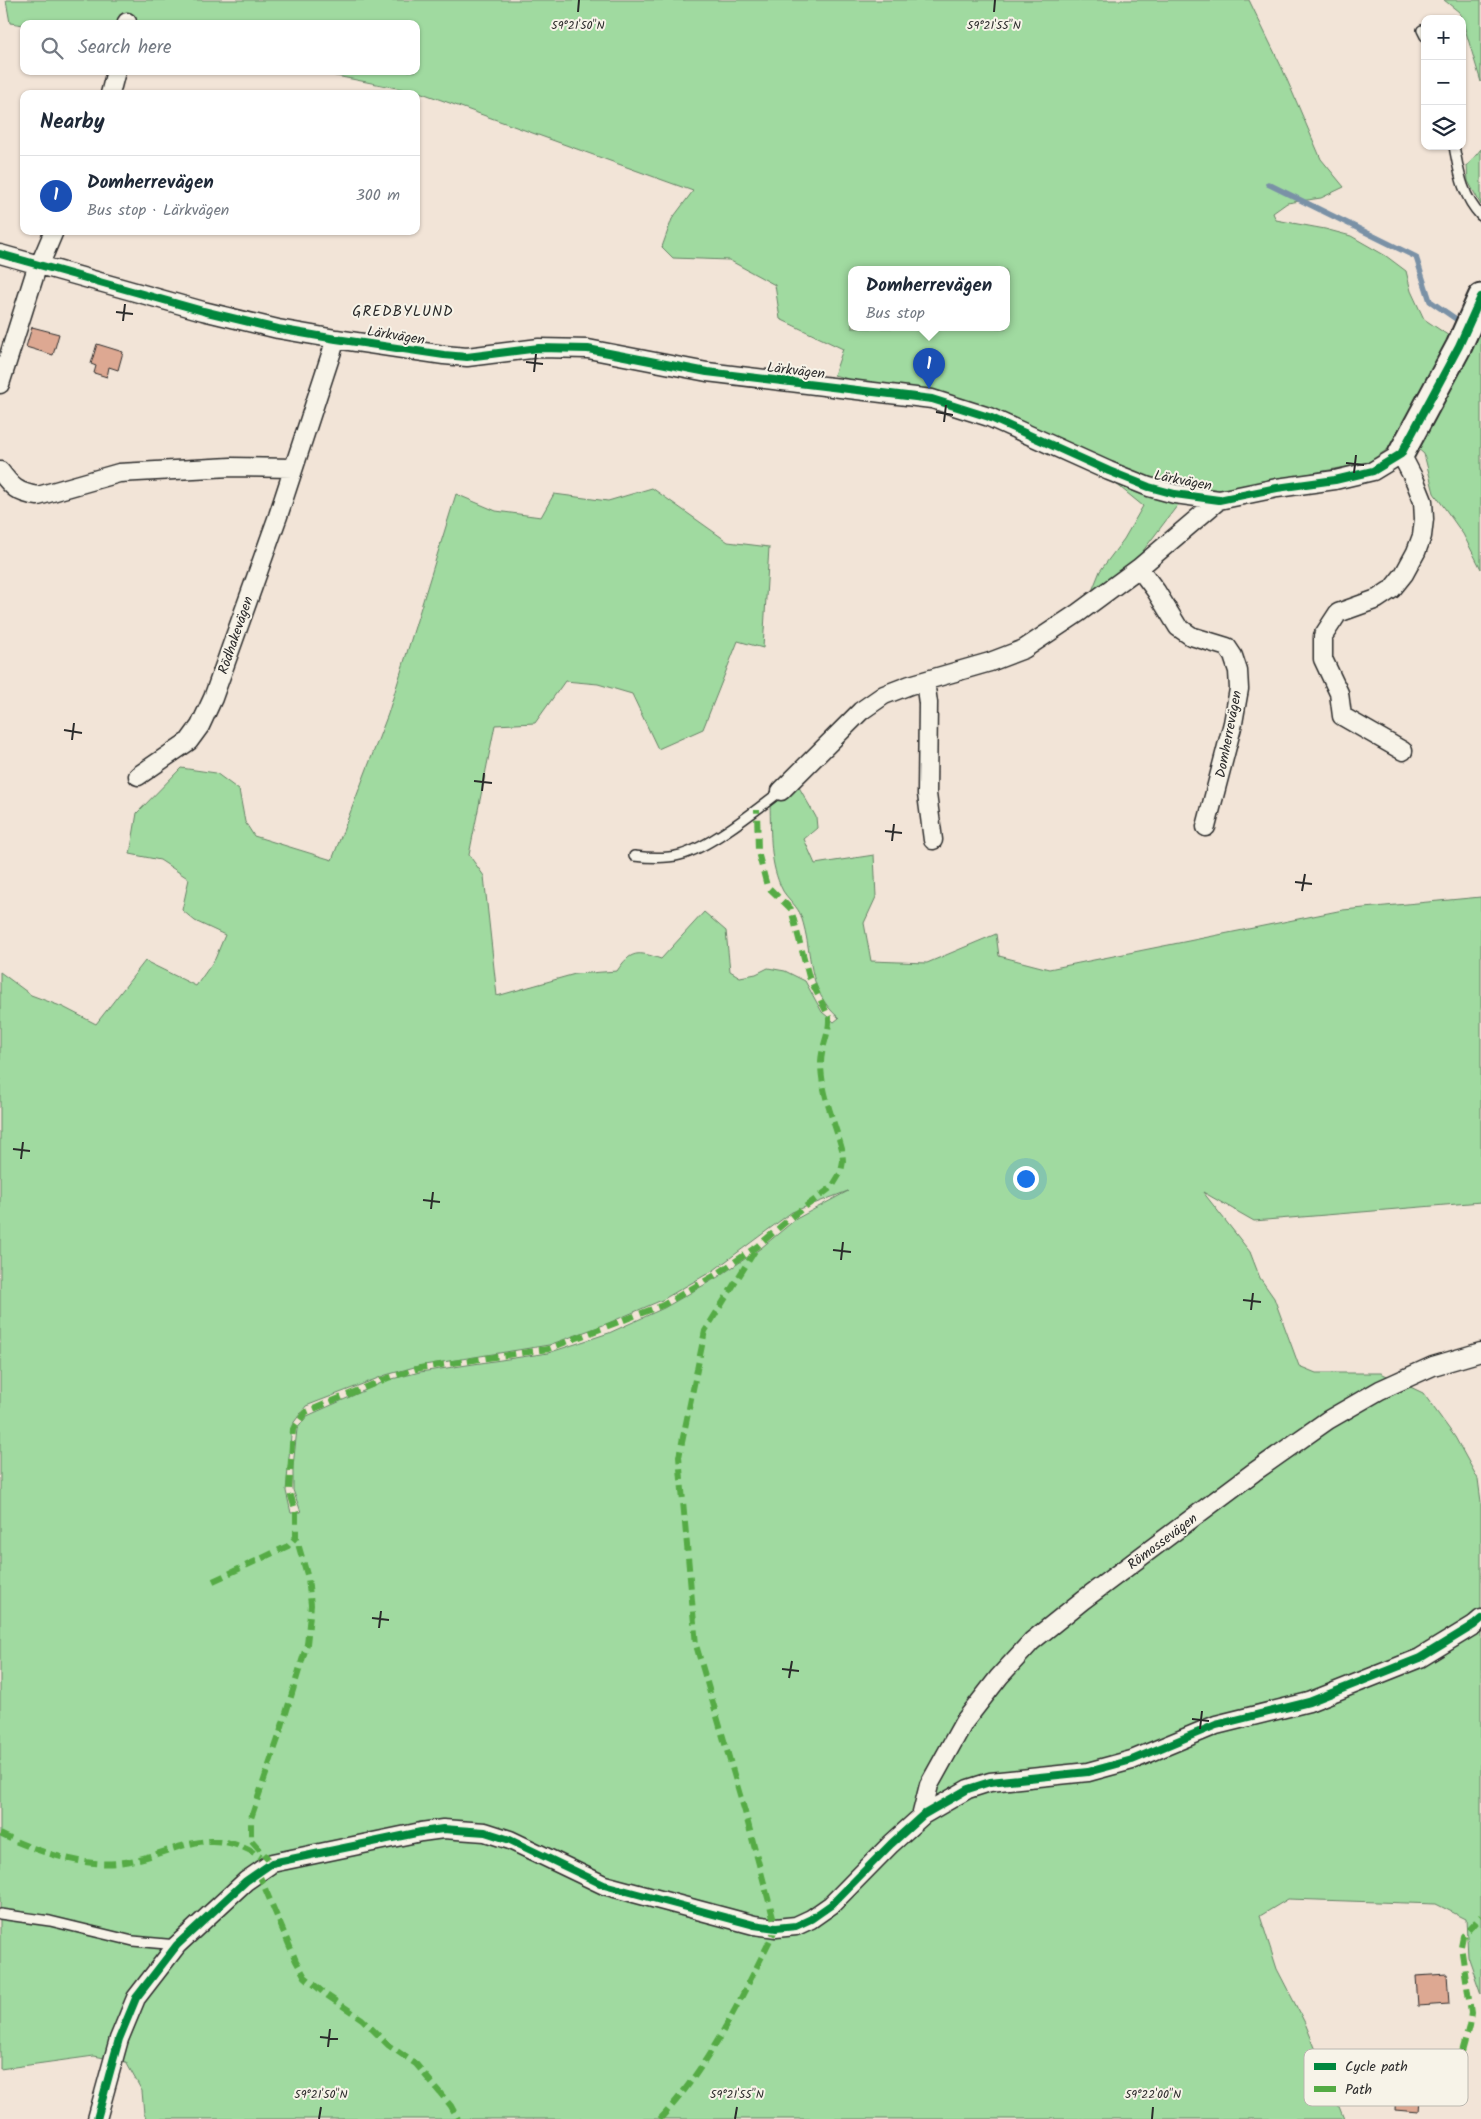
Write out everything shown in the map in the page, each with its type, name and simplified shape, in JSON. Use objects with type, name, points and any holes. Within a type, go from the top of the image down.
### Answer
[{"type":"street","points":[[111,90],[115,75]]},
{"type":"street","points":[[0,384],[39,264],[52,235]]},
{"type":"street","name":"Lärkvägen","points":[[0,254],[204,311],[278,329],[336,339],[467,357],[539,348],[588,349],[716,373],[932,399],[989,417],[1101,468],[1150,487],[1175,494],[1219,500],[1276,488],[1335,480],[1373,471],[1401,454]]},
{"type":"street","points":[[1403,751],[1342,716],[1339,693],[1323,659],[1323,636],[1338,613],[1377,599],[1392,589],[1416,552],[1424,519],[1423,501],[1416,481],[1401,454],[1446,370],[1481,297]]},
{"type":"street","name":"Rödhakevägen","points":[[138,776],[189,741],[200,726],[213,698],[336,339]]},
{"type":"street","points":[[0,471],[13,488],[25,494],[38,496],[119,473],[230,467],[293,468]]},
{"type":"street","points":[[781,791],[861,711],[884,695],[926,680],[990,662],[1024,648],[1078,613],[1139,568],[1219,500]]},
{"type":"street","name":"Domherrevägen","points":[[1139,568],[1178,627],[1190,636],[1227,647],[1233,656],[1238,671],[1239,689],[1233,722],[1206,827]]},
{"type":"street","points":[[926,680],[928,703],[928,794],[934,840]]},
{"type":"street","name":"Römossevägen","points":[[921,1817],[929,1785],[964,1722],[999,1677],[1032,1641],[1083,1600],[1254,1472],[1328,1420],[1380,1390],[1433,1366],[1481,1352]]},
{"type":"street","points":[[97,2119],[119,2039],[136,1998],[177,1945],[246,1881],[272,1863],[443,1829],[485,1832],[510,1840],[604,1885],[754,1925],[776,1928],[796,1926],[812,1919],[831,1905],[890,1844],[921,1817],[968,1789],[990,1782],[1079,1773],[1106,1768],[1132,1760],[1216,1726],[1309,1702],[1420,1658],[1481,1619]]},
{"type":"lane","points":[[1455,150],[1461,184],[1471,206],[1481,216]]},
{"type":"lane","points":[[634,856],[660,859],[689,852],[704,845],[750,815],[781,791]]},
{"type":"lane","points":[[0,1914],[50,1921],[133,1941],[177,1945]]},
{"type":"green space","points":[[6,0],[1249,0],[1282,68],[1321,159],[1344,187],[1321,198],[1287,203],[1273,213],[1276,220],[1351,236],[1386,256],[1406,271],[1411,291],[1424,319],[1452,338],[1481,325],[1481,569],[1463,534],[1434,493],[1424,454],[1416,447],[1391,447],[1367,463],[1205,493],[1194,492],[1177,506],[1130,568],[1090,596],[1100,571],[1124,539],[1143,506],[1110,479],[997,421],[834,375],[843,349],[780,319],[775,285],[729,260],[673,258],[662,247],[672,219],[693,191],[420,93],[420,90],[407,90],[331,75],[420,75],[420,20],[20,20],[20,24],[10,23]]},
{"type":"green space","points":[[1444,0],[1481,0],[1481,82],[1466,32],[1466,15],[1460,15]]},
{"type":"green space","points":[[1481,149],[1481,205],[1468,181],[1467,166]]},
{"type":"green space","points":[[652,488],[728,542],[769,547],[763,648],[738,641],[703,729],[658,749],[632,694],[598,684],[565,681],[535,723],[495,725],[469,855],[484,876],[497,996],[575,974],[617,971],[627,959],[636,954],[661,959],[704,912],[726,931],[730,971],[740,977],[756,974],[768,968],[785,971],[805,981],[822,1012],[834,1022],[839,1018],[828,1007],[815,983],[801,916],[778,881],[773,860],[770,804],[796,782],[816,817],[817,828],[804,839],[815,864],[874,855],[876,897],[864,923],[871,961],[927,963],[996,934],[999,956],[1049,969],[1343,910],[1481,897],[1481,1202],[1254,1221],[1203,1192],[1250,1252],[1260,1278],[1274,1298],[1299,1366],[1316,1373],[1381,1373],[1423,1393],[1455,1437],[1478,1479],[1481,1502],[1481,1994],[1468,1957],[1466,1919],[1436,1904],[1288,1899],[1260,1916],[1277,1969],[1305,2023],[1316,2049],[1304,2049],[1304,2106],[1339,2106],[1344,2119],[147,2119],[144,2114],[142,2091],[126,2062],[94,2056],[0,2069],[0,972],[31,995],[63,1007],[96,1024],[145,961],[196,986],[215,959],[225,935],[195,921],[182,910],[189,879],[160,860],[130,854],[137,813],[181,768],[216,773],[239,790],[245,822],[254,836],[332,860],[388,714],[456,494],[496,511],[541,517],[554,494],[608,501]],"holes":[[[848,1191],[796,1219],[761,1248],[718,1277],[664,1308],[609,1333],[548,1353],[420,1372],[388,1380],[307,1416],[297,1429],[293,1467],[293,1490],[301,1512],[291,1513],[286,1491],[292,1425],[306,1406],[386,1375],[418,1366],[549,1345],[606,1324],[662,1300],[714,1270],[792,1212]]]},
{"type":"building","points":[[32,327],[59,334],[53,355],[26,347]]},
{"type":"building","points":[[97,344],[123,352],[118,370],[109,367],[107,377],[94,373],[96,366],[91,364]]},
{"type":"building","points":[[1447,1974],[1449,2004],[1418,2006],[1416,1976]]},
{"type":"building","points":[[1395,2106],[1419,2106],[1419,2112],[1395,2110]]},
{"type":"waterway","points":[[1268,184],[1416,257],[1430,301],[1456,319]]},
{"type":"marked path","points":[[213,1581],[288,1546],[296,1537],[296,1512],[289,1490],[293,1429],[306,1412],[388,1378],[420,1368],[548,1349],[663,1305],[717,1274],[759,1245],[794,1215],[832,1187],[841,1172],[843,1161],[842,1149],[823,1085],[821,1057],[829,1017],[809,977],[791,909],[767,886],[758,852],[757,810]]},
{"type":"marked path","points":[[660,2119],[695,2076],[725,2028],[776,1928],[745,1812],[696,1645],[679,1457],[705,1331],[756,1249]]},
{"type":"marked path","points":[[272,1863],[251,1840],[251,1818],[279,1736],[307,1644],[311,1605],[308,1578],[296,1537]]},
{"type":"marked path","points":[[0,1834],[27,1846],[58,1856],[104,1864],[138,1859],[206,1841],[223,1842],[241,1847],[261,1857]]},
{"type":"marked path","points":[[258,1872],[296,1961],[305,1977],[325,1994],[362,2019],[388,2045],[416,2064],[451,2106],[458,2119]]},
{"type":"marked path","points":[[1463,2049],[1471,2013],[1461,1946],[1463,1936],[1481,1916]]},
{"type":"cycle path","points":[[0,254],[203,311],[278,329],[336,339],[467,357],[539,348],[588,349],[707,372],[932,399],[989,417],[1149,487],[1175,494],[1219,500],[1277,488],[1335,480],[1373,471],[1401,454],[1459,346],[1481,297]]},
{"type":"cycle path","points":[[97,2119],[119,2039],[136,1998],[177,1945],[246,1881],[272,1863],[421,1832],[443,1829],[485,1832],[510,1840],[604,1885],[754,1925],[776,1928],[796,1926],[811,1919],[831,1905],[891,1844],[923,1815],[968,1789],[990,1782],[1088,1772],[1132,1760],[1216,1725],[1309,1702],[1420,1658],[1481,1619]]},
{"type":"place","name":"Domherrevägen","points":[[929,389]]},
{"type":"district","name":"GREDBYLUND","points":[[403,311]]}]
